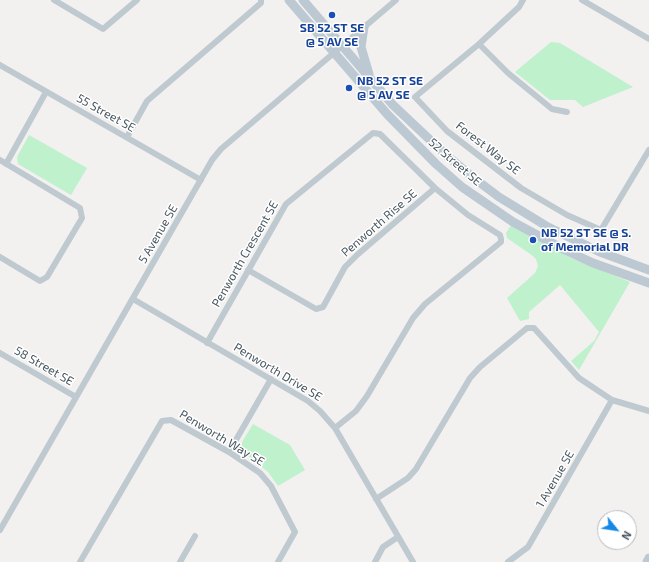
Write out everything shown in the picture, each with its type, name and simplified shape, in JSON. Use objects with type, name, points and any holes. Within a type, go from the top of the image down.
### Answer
[{"type":"main road","name":"52 Street SE","points":[[289,0],[386,114],[436,164],[468,191],[513,222],[564,250],[593,263],[649,283]]},
{"type":"main road","name":"52 Street SE","points":[[303,0],[393,105],[445,154],[499,197],[548,227],[571,239],[649,270]]},
{"type":"main road","points":[[364,27],[361,47],[371,79]]},
{"type":"main road","points":[[647,562],[649,558]]},
{"type":"street","points":[[54,0],[103,29],[137,0]]},
{"type":"street","points":[[127,137],[147,101],[261,3],[261,0]]},
{"type":"street","name":"5 Avenue SE","points":[[0,530],[212,160],[222,149],[396,0]]},
{"type":"street","name":"Forest Way SE","points":[[523,0],[519,7],[479,44],[416,97],[447,131],[521,188],[567,215],[601,230],[649,150]]},
{"type":"street","points":[[582,0],[649,39]]},
{"type":"street","points":[[479,44],[508,73],[552,109],[567,112]]},
{"type":"street","name":"55 Street SE","points":[[0,65],[201,180]]},
{"type":"street","points":[[0,257],[40,281],[47,277],[82,218],[80,208],[3,162],[46,92]]},
{"type":"street","name":"Penworth Crescent SE","points":[[207,343],[286,204],[373,133],[380,134],[435,188],[468,215],[500,235],[501,242],[425,304],[413,318],[367,396],[356,411],[335,428]]},
{"type":"street","name":"Penworth Rise SE","points":[[248,270],[316,309],[323,307],[345,267],[435,188]]},
{"type":"street","name":"Penworth Drive SE","points":[[133,300],[308,401],[335,428],[413,562]]},
{"type":"street","points":[[376,499],[408,478],[416,469],[470,378],[480,367],[527,328],[534,328],[579,378],[612,400],[649,411]]},
{"type":"street","name":"58 Street SE","points":[[0,353],[76,397]]},
{"type":"street","points":[[229,452],[270,379]]},
{"type":"street","name":"1 Avenue SE","points":[[508,562],[528,547],[612,400]]},
{"type":"street","name":"Penworth Way SE","points":[[80,562],[162,421],[171,420],[229,452],[260,473],[271,486],[295,532],[278,562]]},
{"type":"street","points":[[180,562],[195,536]]},
{"type":"street","points":[[375,562],[383,547],[398,537]]},
{"type":"green space","points":[[551,42],[560,43],[633,87],[583,107],[575,100],[550,100],[515,72]]},
{"type":"green space","points":[[29,135],[87,168],[71,195],[18,164],[17,157]]},
{"type":"green space","points":[[511,225],[571,258],[630,282],[579,370],[571,361],[594,341],[599,332],[560,285],[529,312],[529,319],[520,321],[507,298],[535,273],[538,266],[536,259],[533,256],[507,238],[506,233]]},
{"type":"green space","points":[[253,424],[290,445],[305,470],[278,486],[268,472],[241,450],[242,442]]},
{"type":"place","name":"SB 52 ST SE @ 5 AV SE","points":[[332,15]]},
{"type":"place","name":"NB 52 ST SE @ 5 AV SE","points":[[349,88]]},
{"type":"place","name":"NB 52 ST SE @ S. of Memorial DR","points":[[533,240]]}]
